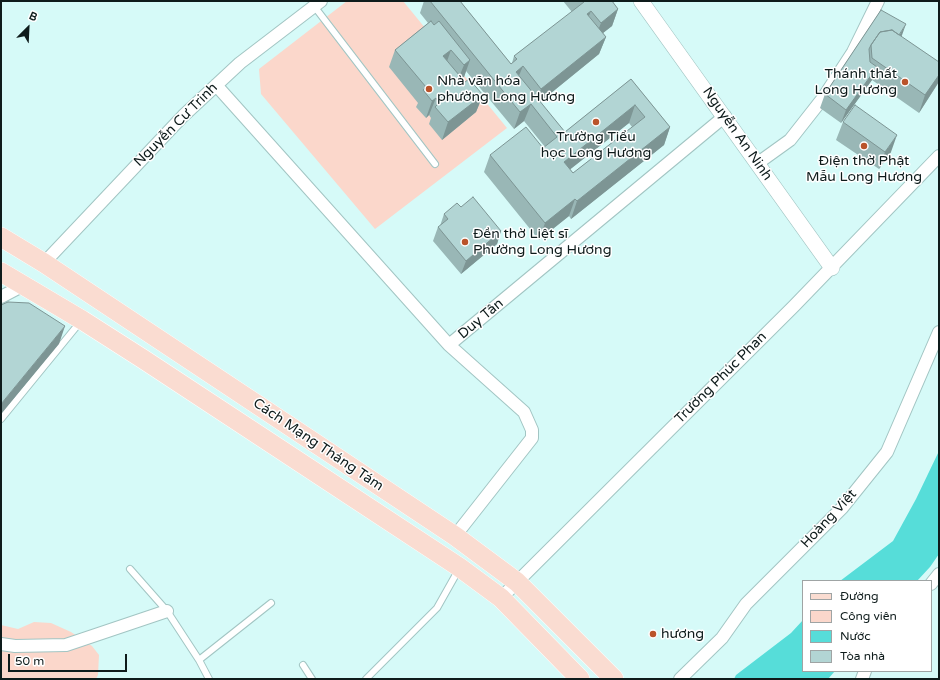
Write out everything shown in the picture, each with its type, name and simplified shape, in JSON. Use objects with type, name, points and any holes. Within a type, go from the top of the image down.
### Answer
[{"type":"main road","name":"Cách Mạng Tháng Tám","points":[[1,237],[455,536],[517,582],[614,679]]},
{"type":"main road","points":[[22,286],[44,264]]},
{"type":"main road","name":"Cách Mạng Tháng Tám","points":[[1,272],[22,286],[82,320],[460,567],[502,598],[580,679]]},
{"type":"street","name":"Nguyễn An Ninh","points":[[641,1],[725,116],[832,268]]},
{"type":"street","points":[[758,163],[790,140],[823,98],[853,52],[878,1]]},
{"type":"street","name":"Nguyễn Cư Trinh","points":[[44,264],[184,116],[240,62],[317,4]]},
{"type":"street","name":"Duy Tân","points":[[216,85],[450,344],[725,116]]},
{"type":"street","name":"Trương Phúc Phan","points":[[502,598],[832,268],[939,156]]},
{"type":"street","points":[[1,297],[22,286]]},
{"type":"street","name":"Hoàng Việt","points":[[680,679],[722,638],[746,604],[842,508],[887,452],[939,332]]},
{"type":"street","points":[[450,344],[524,412],[532,430],[532,438],[455,536]]},
{"type":"street","points":[[932,583],[939,574]]},
{"type":"street","points":[[1,644],[15,646],[66,645],[167,611]]},
{"type":"lane","points":[[317,4],[435,164]]},
{"type":"lane","points":[[1,419],[82,320]]},
{"type":"lane","points":[[366,679],[437,608],[460,567]]},
{"type":"lane","points":[[130,569],[167,611],[210,679]]},
{"type":"lane","points":[[199,660],[271,602]]},
{"type":"lane","points":[[303,665],[312,679]]},
{"type":"green space","points":[[347,1],[403,1],[507,128],[375,229],[261,94],[259,69]]},
{"type":"green space","points":[[34,622],[51,623],[71,632],[92,646],[99,655],[98,675],[96,679],[1,679],[1,625],[18,629]]},
{"type":"water","points":[[939,451],[939,554],[930,567],[918,580],[841,580],[893,541],[916,499]]},
{"type":"water","points":[[802,621],[802,672],[834,672],[828,679],[734,679],[736,675],[791,633]]},
{"type":"building","points":[[430,1],[460,1],[511,64],[517,59],[514,56],[584,1],[612,1],[618,9],[601,23],[591,11],[587,14],[606,37],[541,89],[523,66],[516,72],[565,132],[631,79],[670,127],[577,201],[575,199],[545,223],[490,155],[526,127],[543,148],[557,137],[531,104],[520,112]],"holes":[[[635,105],[645,117],[573,173],[564,162]]]},
{"type":"building","points":[[881,10],[906,24],[899,35],[892,30],[880,32],[869,49],[870,62],[877,67],[846,110],[825,94]]},
{"type":"building","points":[[431,21],[434,25],[439,21],[470,60],[464,65],[451,50],[443,56],[465,82],[469,79],[483,95],[448,122],[435,107],[439,103],[436,98],[432,101],[423,90],[426,87],[395,50]]},
{"type":"building","points":[[892,30],[939,62],[939,75],[925,95],[872,58],[871,45],[880,32]]},
{"type":"building","points":[[855,105],[897,135],[885,152],[843,122]]},
{"type":"building","name":"Đền thờ Liệt sĩ Phường Long Hương","points":[[473,197],[501,231],[466,261],[438,227],[448,219],[444,214],[457,203],[461,207]]},
{"type":"building","points":[[8,302],[29,303],[65,326],[1,404],[1,305]]},
{"type":"place","name":"Thánh thất Long Hương","points":[[905,82]]},
{"type":"place","name":"Nhà văn hóa phường Long Hương","points":[[429,89]]},
{"type":"place","name":"Trường Tiểu học Long Hương","points":[[596,122]]},
{"type":"place","name":"Điện thờ Phật Mẫu Long Hương","points":[[864,146]]},
{"type":"place","name":"Đền thờ Liệt sĩ Phường Long Hương","points":[[465,242]]},
{"type":"place","name":"hương","points":[[653,634]]}]
